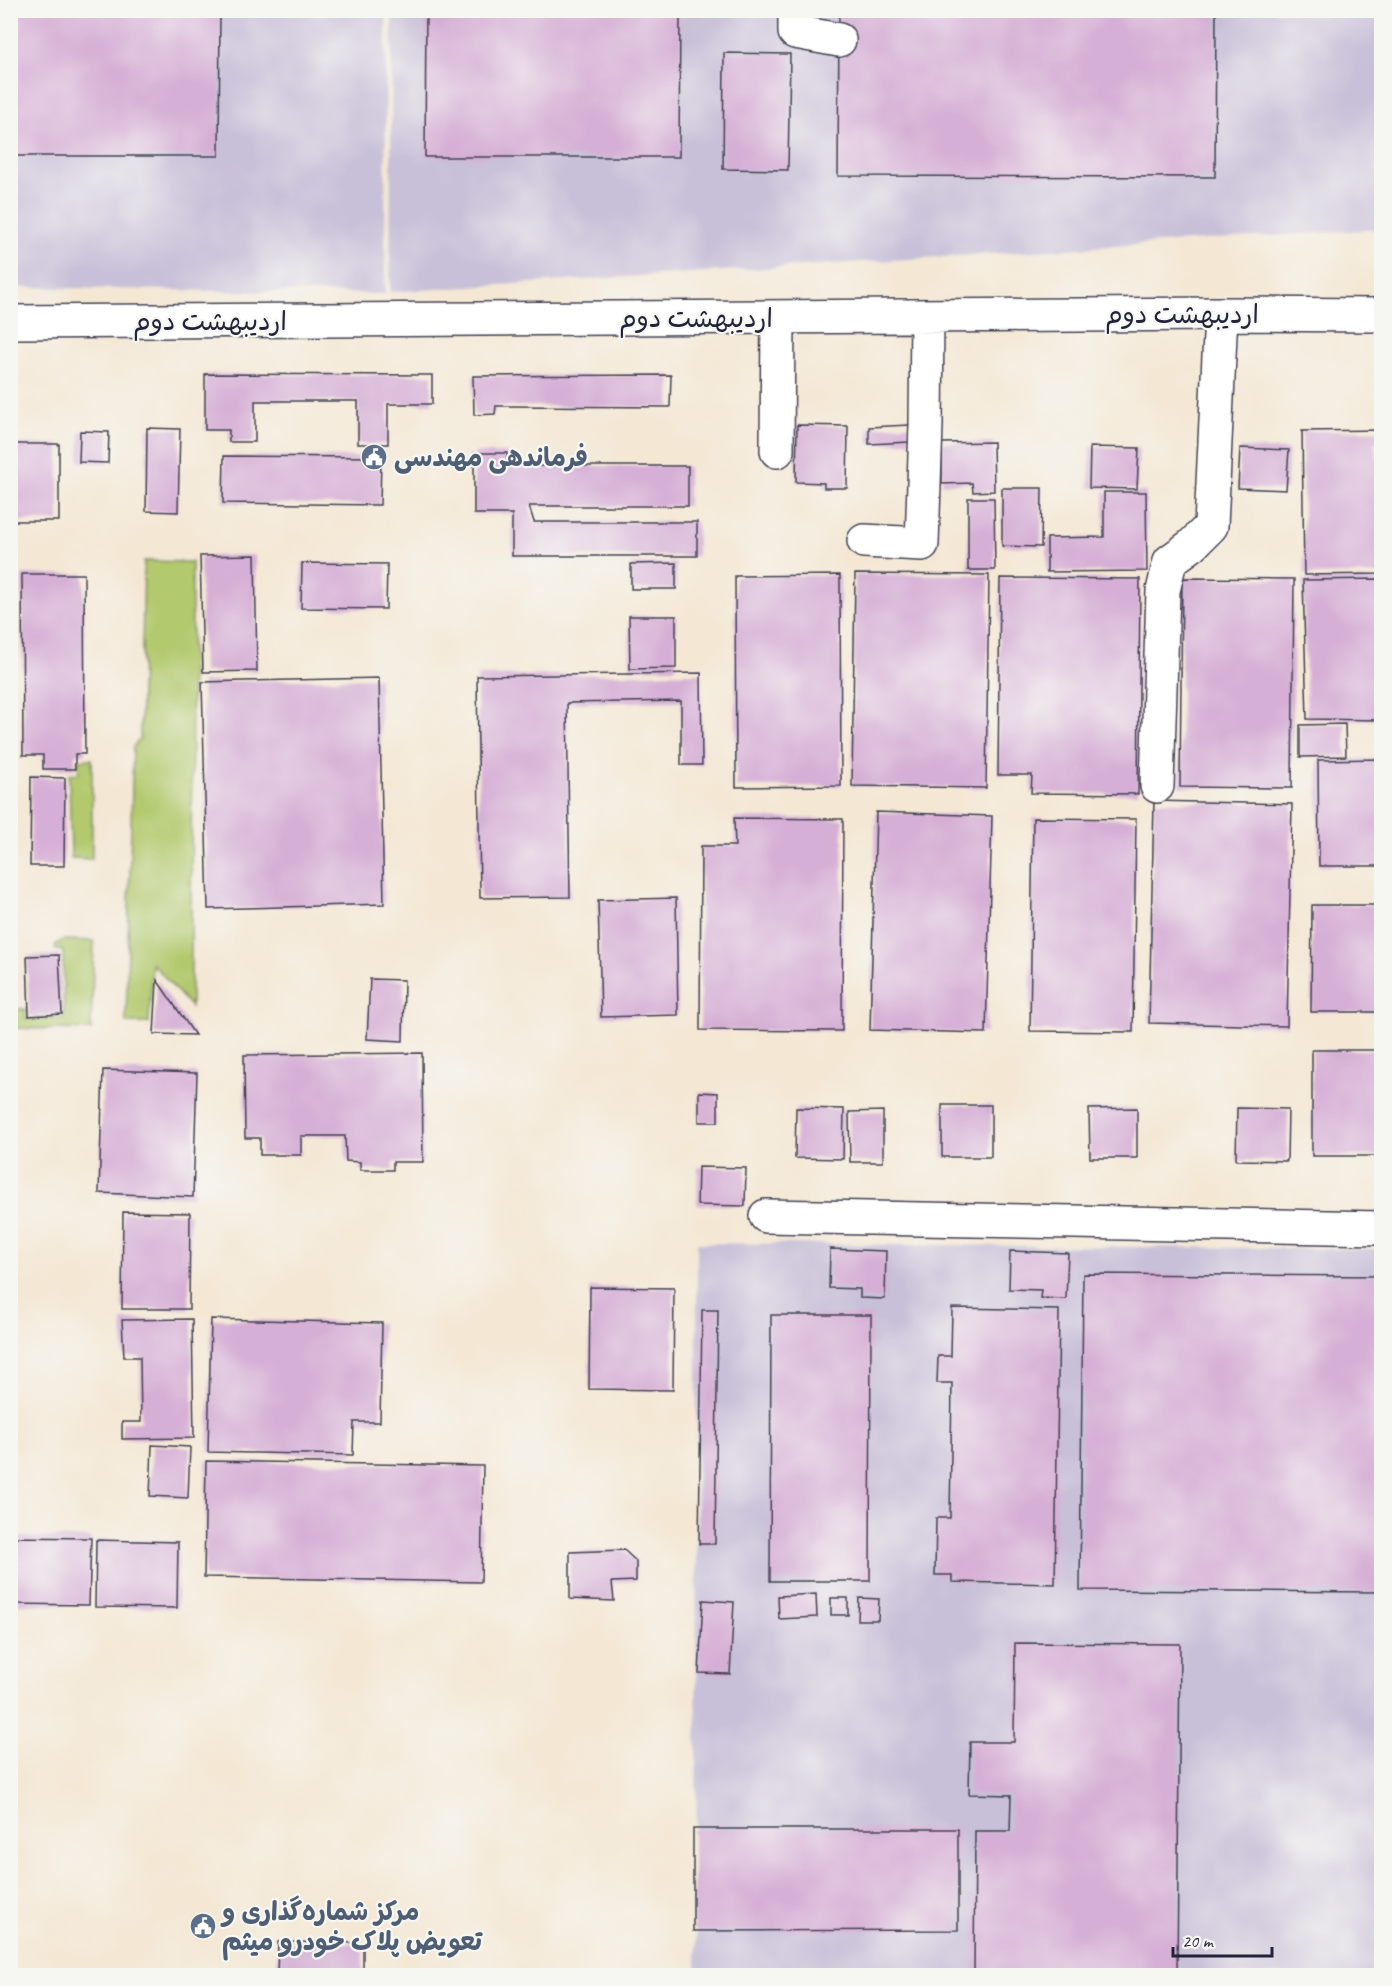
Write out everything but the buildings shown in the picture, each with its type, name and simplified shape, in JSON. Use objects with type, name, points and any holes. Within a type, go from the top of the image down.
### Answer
[{"type":"street","points":[[795,10],[795,32],[839,40]]},
{"type":"street","points":[[1157,786],[1163,591],[1170,561],[1192,545],[1211,526],[1221,314]]},
{"type":"street","name":"اردیبهشت دوم","points":[[10,322],[1221,314],[1382,315]]},
{"type":"street","points":[[864,541],[922,544],[927,316]]},
{"type":"street","points":[[777,452],[778,317]]},
{"type":"street","points":[[766,1216],[1382,1228]]},
{"type":"shaded area","points":[[11,11],[386,11],[385,294],[11,287]]},
{"type":"shaded area","points":[[392,11],[1381,11],[1381,229],[390,292]]},
{"type":"shaded area","points":[[697,1243],[1381,1249],[1381,1975],[696,1976]]},
{"type":"green space","points":[[144,561],[192,562],[191,1007],[152,963],[149,1023],[126,1023],[133,747],[140,739]]},
{"type":"green space","points":[[92,759],[92,859],[71,858],[69,774],[79,773],[78,760]]},
{"type":"green space","points":[[64,940],[94,941],[91,1030],[11,1028],[11,1009],[26,1009],[26,1019],[64,1018],[63,951],[55,949],[56,944]]},
{"type":"place","name":"فرماندهی مهندسی","points":[[374,457]]},
{"type":"place","name":"مرکز شماره‌گذاری و تعویض پلاک خودرو میثم","points":[[203,1926]]}]
